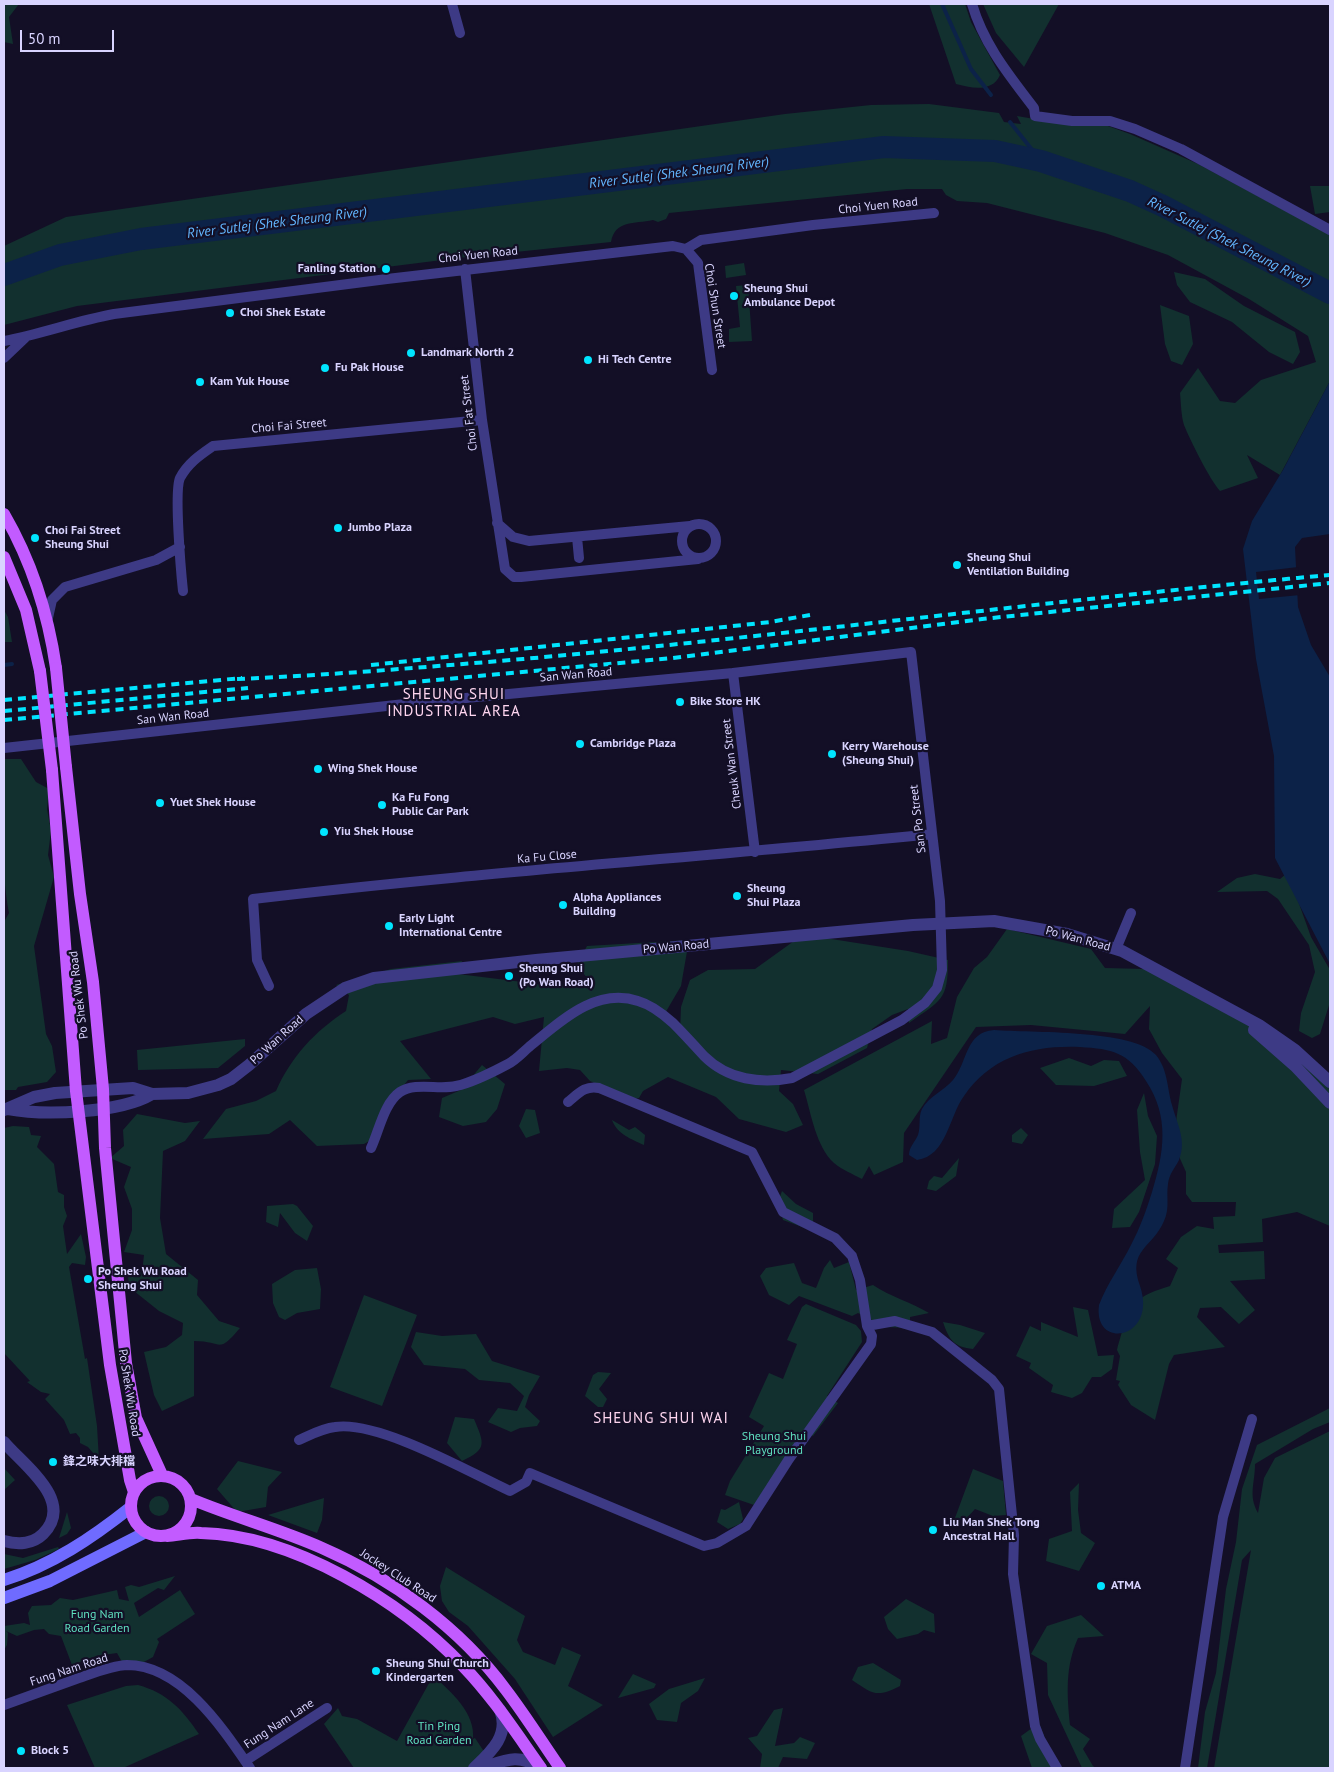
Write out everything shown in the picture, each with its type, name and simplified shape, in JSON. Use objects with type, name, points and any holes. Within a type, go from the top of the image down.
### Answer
[{"type":"main road","name":"Po Shek Wu Road","points":[[4,514],[25,552],[48,620],[56,668],[81,904],[93,982],[103,1089],[105,1148],[126,1364],[136,1418],[162,1475]]},
{"type":"main road","name":"Po Shek Wu Road","points":[[4,557],[26,610],[40,671],[52,770],[78,1111],[110,1365],[130,1480],[134,1492],[131,1507]]},
{"type":"main road","points":[[134,1492],[148,1478],[162,1475],[182,1483],[191,1498],[189,1518],[184,1526],[168,1536]]},
{"type":"main road","name":"Jockey Club Road","points":[[191,1498],[240,1519],[304,1540],[341,1556],[422,1606],[464,1644],[495,1676],[560,1768]]},
{"type":"main road","points":[[4,1580],[44,1564],[74,1549],[131,1507],[137,1524],[146,1532],[158,1536],[200,1533],[237,1537],[273,1547],[333,1571],[392,1605],[428,1633],[463,1666],[500,1709],[541,1768]]},
{"type":"main road","points":[[4,1598],[50,1581],[146,1532]]},
{"type":"street","points":[[452,4],[460,33]]},
{"type":"street","points":[[972,4],[977,22],[998,62],[1034,108],[1035,116],[1072,121],[1110,121],[1135,129],[1181,149],[1330,230]]},
{"type":"street","name":"Choi Yuen Road","points":[[4,341],[25,337],[82,320],[114,314],[465,269],[673,246],[686,250],[701,240],[813,225],[934,213]]},
{"type":"street","name":"Choi Shun Street","points":[[686,250],[694,257],[699,270],[712,370]]},
{"type":"street","name":"Choi Fat Street","points":[[465,269],[482,420],[502,560],[505,569],[514,577],[698,559]]},
{"type":"street","name":"Choi Yuen Road","points":[[4,358],[25,337]]},
{"type":"street","name":"Choi Fai Street","points":[[183,591],[180,547],[180,480],[193,460],[213,446],[482,420]]},
{"type":"street","points":[[497,523],[513,537],[520,540],[537,542],[702,524],[712,530],[716,540],[715,546],[709,555],[698,559],[688,555],[682,545],[683,534],[690,526]]},
{"type":"street","points":[[577,538],[579,558]]},
{"type":"street","points":[[48,620],[52,600],[66,587],[156,560],[180,547]]},
{"type":"street","name":"San Wan Road","points":[[4,748],[423,702],[734,673],[911,652]]},
{"type":"street","name":"San Po Street","points":[[371,1148],[391,1100],[406,1088],[456,1086],[510,1063],[569,1015],[602,1000],[619,997],[639,1001],[660,1012],[685,1034],[705,1057],[724,1071],[749,1080],[772,1082],[792,1078],[902,1020],[925,1003],[937,988],[942,970],[941,923],[911,652]]},
{"type":"street","name":"Cheuk Wan Street","points":[[734,673],[755,852]]},
{"type":"street","name":"Ka Fu Close","points":[[268,986],[257,960],[253,899],[450,878],[755,852],[932,834]]},
{"type":"street","points":[[1116,949],[1131,913]]},
{"type":"street","name":"Po Wan Road","points":[[6,1110],[32,1113],[78,1111],[137,1103],[152,1094],[203,1090],[231,1079],[306,1014],[345,988],[374,978],[546,959],[941,923],[994,921],[1067,934],[1116,949],[1259,1025],[1295,1050],[1330,1080]]},
{"type":"street","name":"Po Wan Road","points":[[1220,1003],[1249,1025],[1295,1066],[1330,1103]]},
{"type":"street","points":[[299,1440],[335,1426],[363,1427],[388,1435],[510,1491],[526,1482],[530,1473],[704,1546],[723,1540],[746,1526],[789,1459],[871,1344],[872,1336],[867,1326],[860,1280],[852,1256],[834,1238],[783,1212],[752,1152],[599,1088],[591,1086],[584,1089],[568,1102]]},
{"type":"street","name":"Po Wan Road","points":[[6,1110],[34,1097],[76,1091],[140,1089],[152,1094]]},
{"type":"street","points":[[867,1326],[895,1322],[932,1332],[992,1380],[999,1389],[1014,1535],[1013,1574],[1035,1726],[1040,1739],[1057,1768]]},
{"type":"street","points":[[1184,1768],[1223,1517],[1252,1419]]},
{"type":"street","points":[[4,1444],[49,1491],[53,1513],[50,1525],[37,1539],[17,1544],[4,1541]]},
{"type":"street","name":"Fung Nam Road","points":[[4,1705],[106,1669],[126,1665],[149,1668],[183,1687],[202,1705],[248,1765]]},
{"type":"street","name":"Fung Nam Lane","points":[[248,1765],[327,1708]]},
{"type":"street","points":[[474,1768],[500,1739],[504,1726],[500,1709]]},
{"type":"street","points":[[482,1768],[518,1758],[525,1759],[541,1768]]},
{"type":"green space","points":[[4,4],[19,4],[9,17],[13,44],[4,42]]},
{"type":"green space","points":[[929,4],[965,4],[971,22],[1000,75],[992,85],[974,88],[956,84]]},
{"type":"green space","points":[[983,4],[1059,4],[1024,67],[996,33]]},
{"type":"green space","points":[[929,104],[999,113],[1004,122],[1021,124],[1017,116],[1075,126],[1108,126],[1198,164],[1330,235],[1330,381],[1280,475],[1247,455],[1258,478],[1220,491],[1195,450],[1184,425],[1180,393],[1198,368],[1220,401],[1235,403],[1261,380],[1316,362],[1308,336],[1249,299],[1168,255],[1105,233],[987,203],[957,201],[946,195],[942,189],[907,189],[669,213],[666,219],[658,222],[653,220],[621,226],[613,235],[611,242],[458,258],[77,306],[4,325],[4,246],[66,217],[785,114],[871,105]]},
{"type":"green space","points":[[1310,186],[1330,186],[1330,212],[1315,214]]},
{"type":"green space","points":[[744,263],[746,275],[726,278],[725,266]]},
{"type":"green space","points":[[1174,272],[1205,279],[1244,306],[1295,332],[1300,352],[1293,364],[1269,352],[1232,322],[1190,302],[1177,285]]},
{"type":"green space","points":[[748,285],[752,341],[729,342],[729,329],[740,327],[736,286]]},
{"type":"green space","points":[[1160,305],[1189,316],[1193,344],[1182,365],[1171,361],[1165,344]]},
{"type":"green space","points":[[4,610],[8,617],[12,642],[4,642]]},
{"type":"green space","points":[[4,759],[21,759],[36,782],[49,789],[47,809],[51,831],[48,855],[54,877],[34,946],[46,1034],[52,1046],[56,1072],[47,1082],[18,1087],[16,1090],[4,1090],[4,922],[9,913],[3,856]]},
{"type":"green space","points":[[1255,874],[1280,879],[1286,874],[1311,937],[1330,970],[1330,1002],[1320,1034],[1312,1038],[1299,1031],[1301,1013],[1315,972],[1309,945],[1278,899],[1267,891],[1217,892],[1237,878]]},
{"type":"green space","points":[[1007,929],[1091,949],[1105,968],[1145,969],[1309,1058],[1330,1078],[1330,1226],[1297,1212],[1262,1219],[1263,1242],[1218,1245],[1219,1253],[1264,1251],[1265,1279],[1230,1281],[1255,1310],[1239,1324],[1221,1307],[1200,1308],[1197,1317],[1225,1347],[1174,1355],[1169,1364],[1155,1420],[1131,1405],[1118,1385],[1120,1381],[1116,1380],[1120,1356],[1117,1350],[1127,1316],[1137,1301],[1170,1286],[1178,1268],[1166,1259],[1181,1237],[1197,1226],[1214,1229],[1213,1217],[1235,1216],[1236,1202],[1192,1202],[1186,1194],[1186,1172],[1173,1143],[1182,1079],[1162,1053],[1149,1029],[1150,1006],[1125,1034],[1031,1025],[976,1027],[904,1133],[903,1162],[874,1175],[869,1166],[862,1179],[844,1170],[828,1156],[818,1139],[804,1090],[932,1021],[931,1044],[947,1038],[957,997],[974,968],[987,957]]},
{"type":"green space","points":[[825,938],[908,951],[948,960],[946,984],[940,998],[929,1009],[909,1023],[908,1009],[892,1015],[872,1029],[867,1048],[818,1074],[781,1070],[779,1091],[793,1104],[803,1125],[786,1132],[739,1119],[716,1097],[668,1077],[643,1091],[639,1098],[633,1099],[590,1081],[580,1070],[567,1068],[539,1071],[544,1017],[515,1024],[493,1017],[400,1041],[431,1079],[408,1080],[387,1106],[371,1140],[364,1144],[317,1146],[290,1120],[269,1134],[203,1139],[226,1109],[256,1101],[276,1091],[289,1067],[305,1046],[324,1027],[346,1011],[349,995],[336,985],[391,969],[462,961],[458,974],[546,985],[591,983],[577,965],[587,946],[689,940],[681,986],[664,1015],[680,1033],[681,1007],[690,980],[708,970],[755,969],[794,941]]},
{"type":"green space","points":[[245,1039],[245,1046],[218,1068],[138,1070],[137,1050]]},
{"type":"green space","points":[[1069,1058],[1091,1066],[1104,1060],[1119,1061],[1127,1076],[1094,1086],[1056,1085],[1040,1068]]},
{"type":"green space","points":[[482,1065],[505,1084],[497,1109],[486,1122],[463,1126],[439,1117],[442,1098],[461,1090]]},
{"type":"green space","points":[[1144,1093],[1148,1116],[1157,1136],[1155,1164],[1139,1212],[1130,1227],[1112,1228],[1114,1209],[1145,1180],[1140,1152],[1137,1110]]},
{"type":"green space","points":[[526,1109],[535,1110],[540,1133],[526,1138],[519,1126]]},
{"type":"green space","points":[[137,1114],[185,1123],[200,1121],[185,1141],[163,1151],[160,1218],[166,1254],[198,1280],[197,1295],[219,1321],[240,1328],[220,1345],[194,1341],[194,1396],[162,1411],[154,1395],[144,1352],[166,1347],[182,1335],[183,1323],[159,1311],[129,1287],[128,1276],[142,1272],[144,1255],[124,1252],[132,1230],[132,1209],[124,1187],[131,1167],[110,1158],[124,1146],[123,1130]]},
{"type":"green space","points":[[612,1120],[629,1130],[635,1127],[645,1135],[644,1145],[629,1138],[617,1129]]},
{"type":"green space","points":[[13,1126],[29,1127],[31,1135],[41,1136],[37,1147],[54,1164],[58,1192],[64,1195],[64,1207],[67,1216],[63,1226],[67,1254],[81,1234],[86,1257],[85,1265],[72,1263],[69,1267],[85,1359],[87,1358],[97,1426],[99,1460],[88,1447],[80,1443],[80,1438],[76,1433],[70,1434],[64,1420],[45,1399],[50,1394],[41,1392],[27,1382],[30,1381],[4,1353],[4,1128]]},
{"type":"green space","points":[[1021,1128],[1028,1135],[1022,1144],[1012,1142],[1012,1135]]},
{"type":"green space","points":[[959,1158],[956,1176],[936,1191],[927,1189],[929,1181],[934,1176],[942,1178]]},
{"type":"green space","points":[[782,1191],[796,1204],[813,1213],[813,1231],[783,1220],[778,1202]]},
{"type":"green space","points":[[293,1204],[297,1206],[313,1226],[307,1241],[295,1233],[280,1213],[278,1227],[266,1222],[267,1206]]},
{"type":"green space","points":[[830,1260],[834,1268],[849,1262],[856,1290],[873,1285],[929,1313],[910,1317],[910,1328],[886,1327],[858,1313],[852,1316],[799,1296],[789,1305],[769,1295],[760,1276],[766,1268],[794,1263],[802,1283],[816,1288],[824,1268]]},
{"type":"green space","points":[[317,1268],[321,1289],[320,1309],[297,1313],[285,1320],[279,1317],[273,1303],[272,1284],[295,1270]]},
{"type":"green space","points":[[364,1295],[417,1315],[382,1406],[330,1387]]},
{"type":"green space","name":"Sheung Shui Playground","points":[[806,1304],[856,1325],[861,1331],[862,1342],[827,1396],[838,1403],[813,1436],[804,1431],[754,1505],[725,1495],[730,1481],[764,1426],[749,1417],[769,1373],[783,1379],[797,1344],[787,1340],[802,1307]]},
{"type":"green space","points":[[1073,1307],[1088,1310],[1098,1356],[1114,1355],[1112,1369],[1101,1377],[1092,1377],[1082,1393],[1072,1398],[1051,1392],[1053,1385],[1029,1368],[1031,1363],[1016,1356],[1030,1326],[1041,1331],[1041,1322],[1078,1337]]},
{"type":"green space","points":[[943,1322],[985,1333],[973,1349],[967,1348],[953,1342]]},
{"type":"green space","points":[[416,1332],[442,1336],[476,1334],[492,1361],[540,1376],[529,1395],[525,1407],[540,1421],[537,1426],[520,1428],[511,1432],[488,1422],[498,1408],[517,1411],[524,1396],[510,1383],[479,1380],[465,1369],[424,1365],[411,1347]]},
{"type":"green space","points":[[598,1372],[611,1373],[599,1389],[607,1399],[603,1407],[598,1407],[585,1396],[593,1375]]},
{"type":"green space","points":[[1330,1408],[1330,1422],[1313,1429],[1255,1464],[1253,1501],[1258,1513],[1264,1478],[1275,1458],[1330,1431],[1330,1768],[1214,1768],[1251,1550],[1242,1560],[1207,1768],[1198,1768],[1205,1712],[1216,1673],[1226,1589],[1236,1542],[1242,1489],[1257,1445]]},
{"type":"green space","points":[[455,1417],[474,1419],[482,1445],[476,1453],[462,1461],[447,1443]]},
{"type":"green space","points":[[238,1461],[282,1472],[268,1487],[266,1507],[237,1512],[217,1489]]},
{"type":"green space","points":[[4,1468],[15,1480],[4,1490]]},
{"type":"green space","points":[[973,1469],[1003,1481],[1006,1515],[993,1516],[975,1509],[964,1521],[955,1518]]},
{"type":"green space","points":[[1079,1483],[1078,1510],[1081,1533],[1095,1543],[1079,1571],[1046,1561],[1049,1539],[1072,1531],[1070,1492]]},
{"type":"green space","points":[[159,1496],[166,1499],[169,1506],[166,1513],[159,1516],[152,1513],[149,1506],[152,1499]]},
{"type":"green space","points":[[324,1498],[322,1520],[317,1533],[268,1515]]},
{"type":"green space","points":[[739,1502],[743,1519],[740,1524],[728,1529],[717,1522],[721,1509],[725,1510]]},
{"type":"green space","points":[[67,1512],[71,1528],[67,1534],[59,1538]]},
{"type":"green space","points":[[58,1547],[59,1549],[35,1560],[4,1569],[4,1554],[23,1558]]},
{"type":"green space","points":[[446,1567],[525,1616],[517,1640],[523,1652],[555,1665],[562,1647],[581,1655],[568,1686],[603,1705],[553,1737],[515,1679],[468,1626],[449,1612],[442,1601],[440,1586]]},
{"type":"green space","name":"Fung Nam Road Garden","points":[[175,1576],[164,1590],[158,1588],[134,1603],[139,1617],[180,1590],[195,1614],[157,1639],[159,1642],[153,1657],[142,1663],[122,1662],[117,1653],[96,1656],[72,1665],[61,1636],[49,1634],[44,1629],[34,1630],[17,1636],[6,1631],[8,1633],[7,1645],[4,1650],[4,1626],[24,1623],[30,1625],[28,1613],[32,1606],[51,1605],[60,1598],[73,1600],[117,1590],[119,1599],[129,1601],[125,1587],[131,1585],[139,1587]]},
{"type":"green space","points":[[906,1599],[934,1614],[935,1633],[924,1630],[918,1634],[897,1639],[888,1629],[884,1617]]},
{"type":"green space","points":[[1081,1615],[1104,1636],[1078,1638],[1069,1670],[1068,1702],[1070,1725],[1090,1739],[1083,1749],[1096,1768],[1082,1768],[1048,1695],[1047,1663],[1031,1654],[1047,1626]]},
{"type":"green space","points":[[873,1663],[901,1680],[900,1686],[885,1692],[875,1693],[852,1680],[858,1667]]},
{"type":"green space","points":[[633,1674],[656,1684],[654,1688],[618,1698]]},
{"type":"green space","name":"Tin Ping Road Garden","points":[[433,1676],[461,1704],[471,1721],[473,1739],[475,1738],[495,1768],[354,1768],[324,1724],[338,1708],[342,1716],[357,1719],[397,1741]]},
{"type":"green space","points":[[705,1678],[698,1691],[681,1703],[677,1722],[657,1720],[649,1704],[669,1689]]},
{"type":"green space","points":[[138,1685],[166,1697],[180,1710],[199,1734],[123,1768],[95,1768],[67,1705],[126,1686]]},
{"type":"green space","points":[[783,1708],[775,1746],[794,1743],[800,1737],[815,1743],[807,1759],[783,1757],[778,1768],[760,1768],[762,1754],[748,1738],[757,1736],[774,1710]]},
{"type":"green space","points":[[1039,1723],[1051,1754],[1062,1768],[1032,1768],[1021,1736]]},
{"type":"water","points":[[1330,381],[1330,534],[1302,538],[1295,547],[1298,607],[1311,645],[1330,677],[1330,964],[1275,858],[1274,756],[1256,659],[1243,549],[1252,521],[1283,470]]},
{"type":"water","points":[[994,1030],[1104,1036],[1144,1047],[1156,1055],[1163,1067],[1182,1139],[1181,1153],[1169,1180],[1167,1212],[1164,1221],[1143,1250],[1137,1264],[1143,1304],[1140,1318],[1133,1327],[1124,1333],[1114,1333],[1105,1329],[1100,1320],[1099,1305],[1143,1219],[1160,1163],[1163,1135],[1159,1108],[1154,1095],[1139,1071],[1126,1058],[1101,1049],[1063,1047],[1030,1051],[1000,1062],[975,1082],[964,1096],[946,1134],[935,1151],[927,1157],[917,1160],[909,1155],[918,1135],[921,1112],[925,1104],[953,1080],[968,1049],[977,1036]]},
{"type":"pier","points":[[1298,567],[1300,595],[1259,599],[1256,572]]},
{"type":"waterway","points":[[942,4],[971,69],[991,95]]},
{"type":"waterway","points":[[1010,122],[1041,161]]},
{"type":"waterway","name":"River Sutlej (Shek Sheung River)","points":[[4,275],[60,255],[141,239],[884,147],[995,151],[1041,161],[1130,191],[1163,206],[1330,293]]},
{"type":"waterway","points":[[4,665],[12,664]]},
{"type":"railway","points":[[237,679],[523,659],[1330,575]]},
{"type":"railway","points":[[4,720],[673,658],[982,619],[1330,583]]},
{"type":"railway","points":[[371,665],[770,622],[810,615]]},
{"type":"railway","points":[[4,700],[242,678]]},
{"type":"railway","points":[[4,711],[248,688]]},
{"type":"place","name":"Fanling Station","points":[[386,269]]},
{"type":"place","name":"Sheung Shui Ambulance Depot","points":[[734,296]]},
{"type":"place","name":"Choi Shek Estate","points":[[230,313]]},
{"type":"place","name":"Landmark North 2","points":[[411,353]]},
{"type":"place","name":"Hi Tech Centre","points":[[588,360]]},
{"type":"place","name":"Fu Pak House","points":[[325,368]]},
{"type":"place","name":"Kam Yuk House","points":[[200,382]]},
{"type":"place","name":"Jumbo Plaza","points":[[338,528]]},
{"type":"place","name":"Choi Fai Street Sheung Shui","points":[[35,538]]},
{"type":"place","name":"Sheung Shui Ventilation Building","points":[[957,565]]},
{"type":"place","name":"Bike Store HK","points":[[680,702]]},
{"type":"place","name":"Cambridge Plaza","points":[[580,744]]},
{"type":"place","name":"Kerry Warehouse (Sheung Shui)","points":[[832,754]]},
{"type":"place","name":"Wing Shek House","points":[[318,769]]},
{"type":"place","name":"Yuet Shek House","points":[[160,803]]},
{"type":"place","name":"Ka Fu Fong Public Car Park","points":[[382,805]]},
{"type":"place","name":"Yiu Shek House","points":[[324,832]]},
{"type":"place","name":"Sheung Shui Plaza","points":[[737,896]]},
{"type":"place","name":"Alpha Appliances Building","points":[[563,905]]},
{"type":"place","name":"Early Light International Centre","points":[[389,926]]},
{"type":"place","name":"Sheung Shui (Po Wan Road)","points":[[509,976]]},
{"type":"place","name":"Po Shek Wu Road Sheung Shui","points":[[88,1279]]},
{"type":"place","name":"鋒之味大排檔","points":[[53,1462]]},
{"type":"place","name":"Liu Man Shek Tong Ancestral Hall","points":[[933,1530]]},
{"type":"place","name":"ATMA","points":[[1101,1586]]},
{"type":"place","name":"Sheung Shui Church Kindergarten","points":[[376,1671]]},
{"type":"place","name":"Block 5","points":[[21,1751]]},
{"type":"district","name":"SHEUNG SHUI INDUSTRIAL AREA","points":[[454,704]]},
{"type":"district","name":"SHEUNG SHUI WAI","points":[[661,1419]]}]
